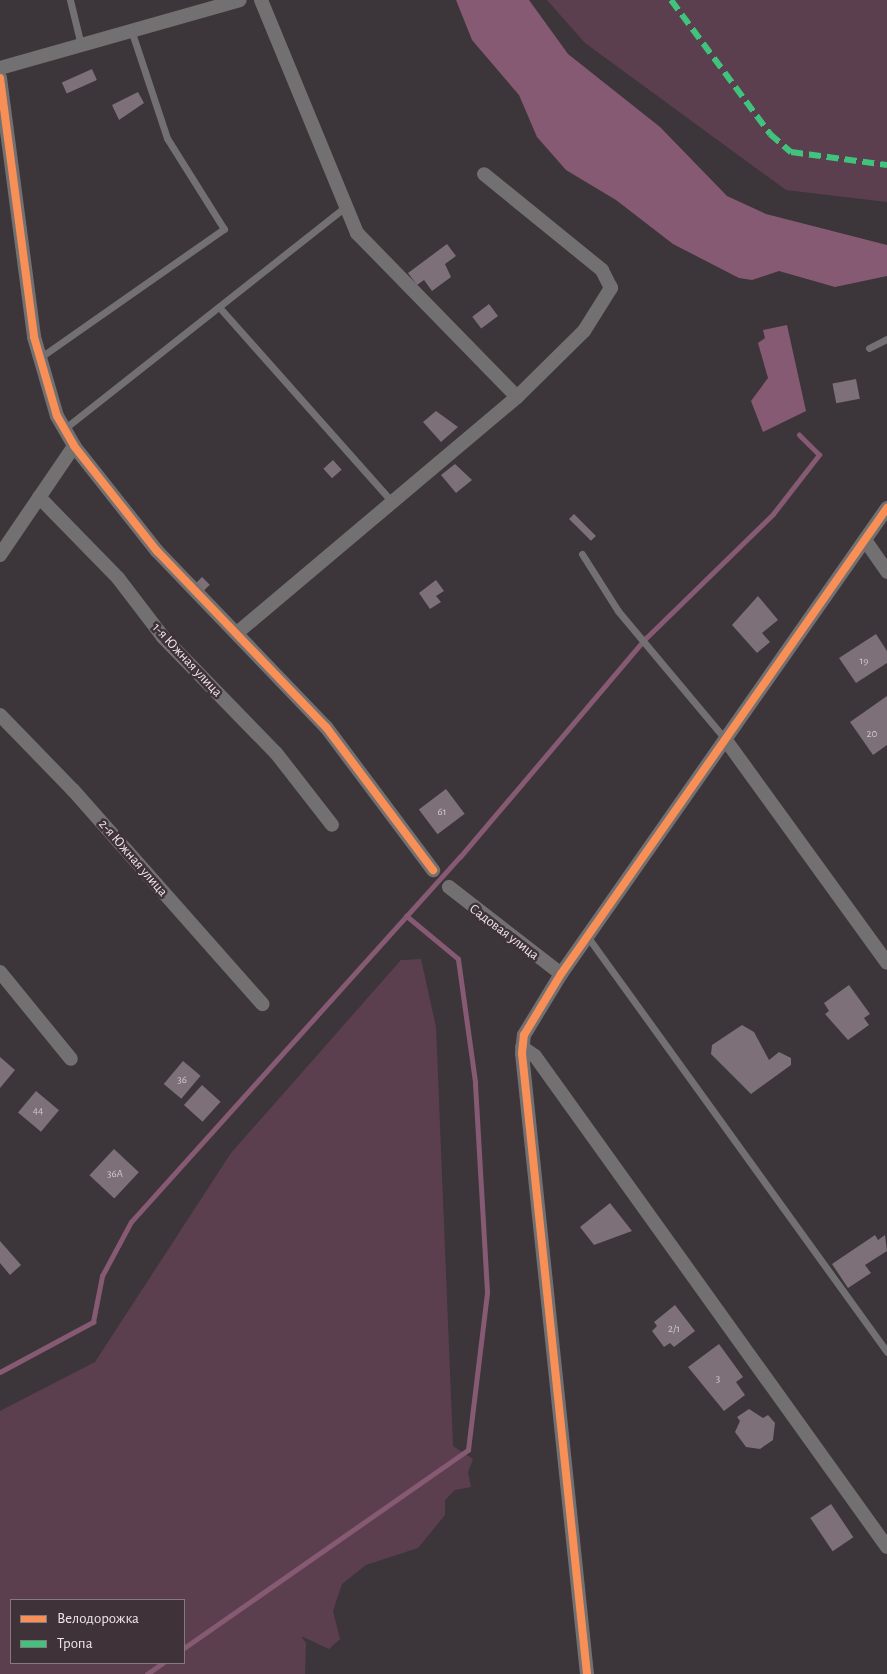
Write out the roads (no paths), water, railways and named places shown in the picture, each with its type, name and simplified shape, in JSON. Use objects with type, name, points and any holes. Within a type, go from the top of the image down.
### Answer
[{"type":"street","points":[[0,68],[132,33],[240,0]]},
{"type":"street","points":[[261,0],[344,208],[357,233],[517,397]]},
{"type":"street","points":[[0,78],[38,359],[64,429],[74,446],[157,551],[206,605],[238,632],[326,727],[433,870]]},
{"type":"street","points":[[238,632],[391,501],[517,397],[584,331],[611,288],[602,270],[484,174]]},
{"type":"street","points":[[0,555],[74,446]]},
{"type":"street","name":"1-я Южная улица","points":[[40,497],[118,578],[163,637],[276,753],[332,825]]},
{"type":"street","points":[[588,1674],[522,1047],[528,1026],[561,974],[887,508]]},
{"type":"street","points":[[865,540],[887,572]]},
{"type":"street","name":"2-я Южная улица","points":[[0,716],[72,790],[262,1004]]},
{"type":"street","points":[[725,739],[887,963]]},
{"type":"street","name":"Садовая улица","points":[[449,887],[561,974]]},
{"type":"street","points":[[0,972],[72,1059]]},
{"type":"street","points":[[522,1047],[535,1056],[887,1547]]},
{"type":"lane","points":[[70,0],[81,45]]},
{"type":"lane","points":[[38,359],[224,229],[166,138],[132,33]]},
{"type":"lane","points":[[64,429],[344,208]]},
{"type":"lane","points":[[219,307],[391,501]]},
{"type":"lane","points":[[868,348],[887,340]]},
{"type":"lane","points":[[582,554],[618,611],[725,739]]},
{"type":"lane","points":[[587,936],[887,1352]]},
{"type":"waterway","points":[[0,1372],[93,1322],[102,1276],[131,1222],[460,857],[646,638],[773,514],[819,455],[799,435]]},
{"type":"waterway","points":[[185,1647],[468,1450],[487,1292],[475,1082],[458,959],[406,916]]},
{"type":"waterway","points":[[147,1674],[162,1664]]}]
